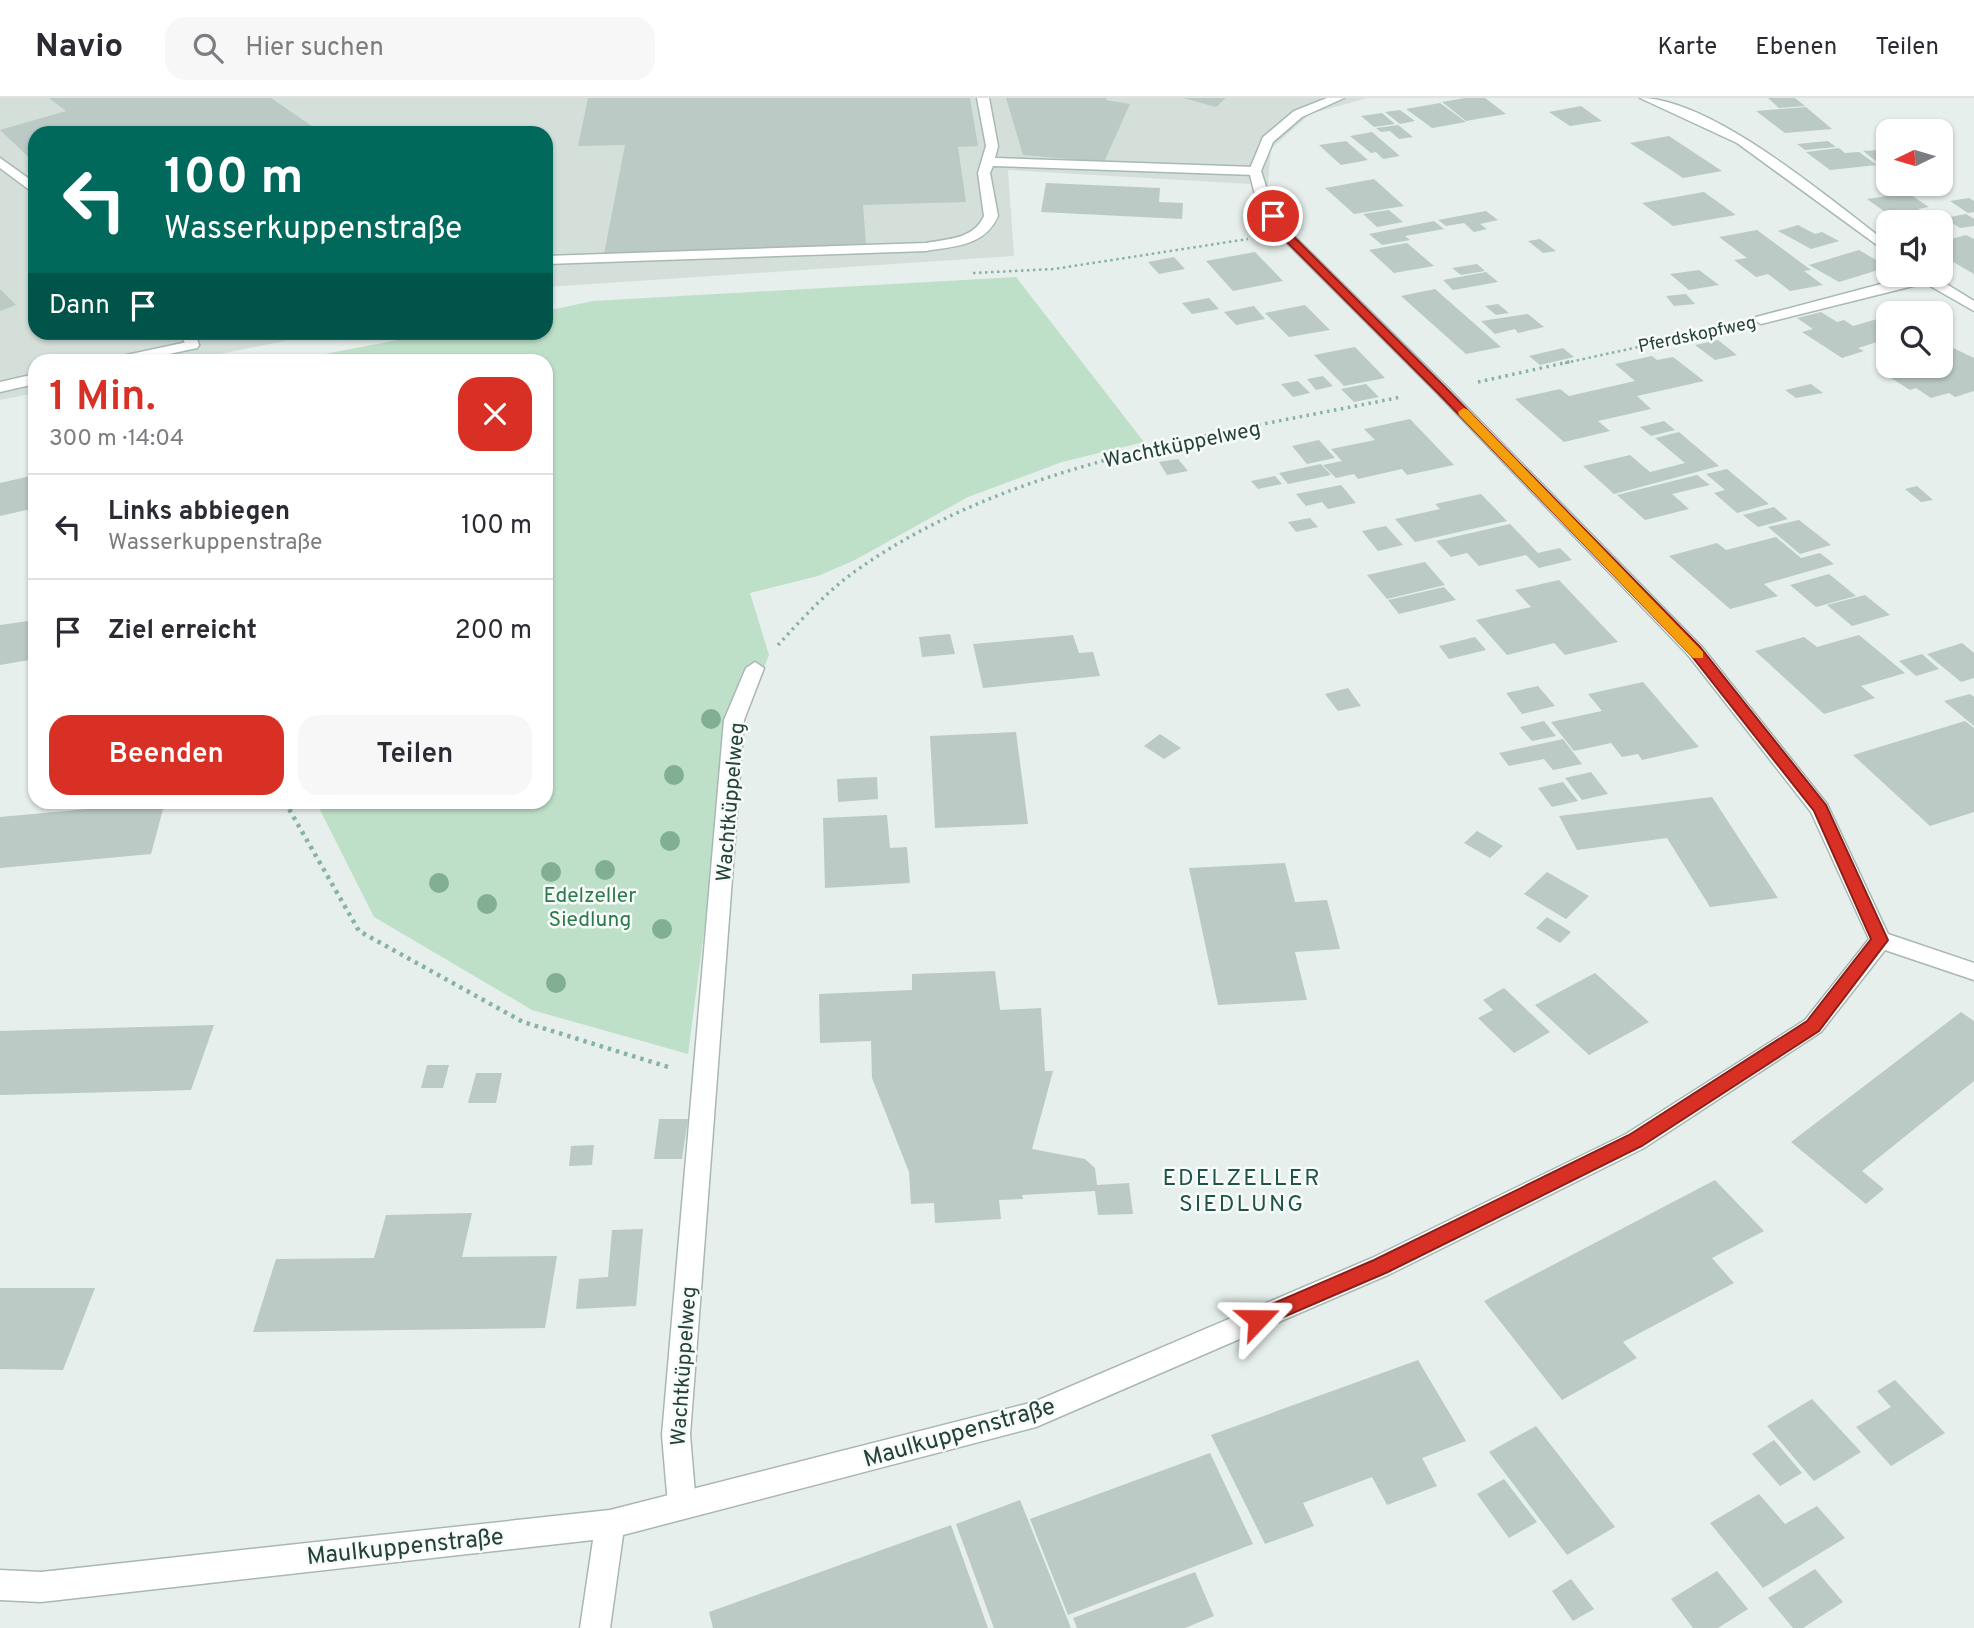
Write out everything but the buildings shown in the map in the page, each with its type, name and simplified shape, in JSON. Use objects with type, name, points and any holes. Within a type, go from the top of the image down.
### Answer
[{"type":"street","points":[[553,260],[947,245],[965,240],[987,225],[991,216],[984,173],[992,146],[983,98]]},
{"type":"street","points":[[1338,98],[1298,114],[1266,141],[1255,171],[1263,199],[1284,233],[1441,389],[1695,651],[1820,809],[1880,940],[1974,972]]},
{"type":"street","points":[[1646,98],[1683,111],[1741,141],[1876,241]]},
{"type":"street","points":[[0,162],[28,184]]},
{"type":"street","points":[[988,162],[1255,171]]},
{"type":"street","name":"Pferdskopfweg","points":[[1761,320],[1883,287]]},
{"type":"street","points":[[1942,287],[1974,307]]},
{"type":"street","points":[[141,354],[186,340]]},
{"type":"street","points":[[0,387],[28,381]]},
{"type":"street","name":"Wachtküppelweg","points":[[682,1505],[676,1434],[734,720],[755,668]]},
{"type":"street","name":"Maulkuppenstraße","points":[[0,1586],[41,1587],[610,1524],[1036,1415],[1381,1266],[1635,1141],[1813,1026],[1880,940]]},
{"type":"street","points":[[595,1628],[610,1524]]},
{"type":"path","name":"Pferdskopfweg","points":[[1465,384],[1761,320]]},
{"type":"path","name":"Wachtküppelweg","points":[[755,668],[813,607],[854,572],[905,541],[984,502],[1040,480],[1116,457],[1407,396]]},
{"type":"path","points":[[289,809],[359,931],[523,1022],[706,1079]]},
{"type":"shaded area","points":[[0,98],[1367,98],[1310,114],[1271,149],[1268,185],[1008,170],[1014,256],[553,287],[553,126],[28,126],[28,340],[290,340],[219,354],[28,354],[28,394],[0,400]]},
{"type":"green space","name":"Edelzeller Siedlung","points":[[1016,277],[1144,442],[1062,462],[968,497],[855,560],[818,576],[750,593],[769,655],[726,764],[688,1054],[532,1010],[374,917],[320,809],[553,809],[553,354],[325,354],[398,340],[553,340],[553,310],[593,301]]},
{"type":"slow traffic","points":[[1464,412],[1698,655]]},
{"type":"district","name":"EDELZELLER SIEDLUNG","points":[[1242,1190]]},
{"type":"route","points":[[1258,1319],[1381,1266],[1635,1141],[1813,1026],[1880,940],[1820,809],[1695,651],[1441,389],[1284,233],[1273,216]]}]
